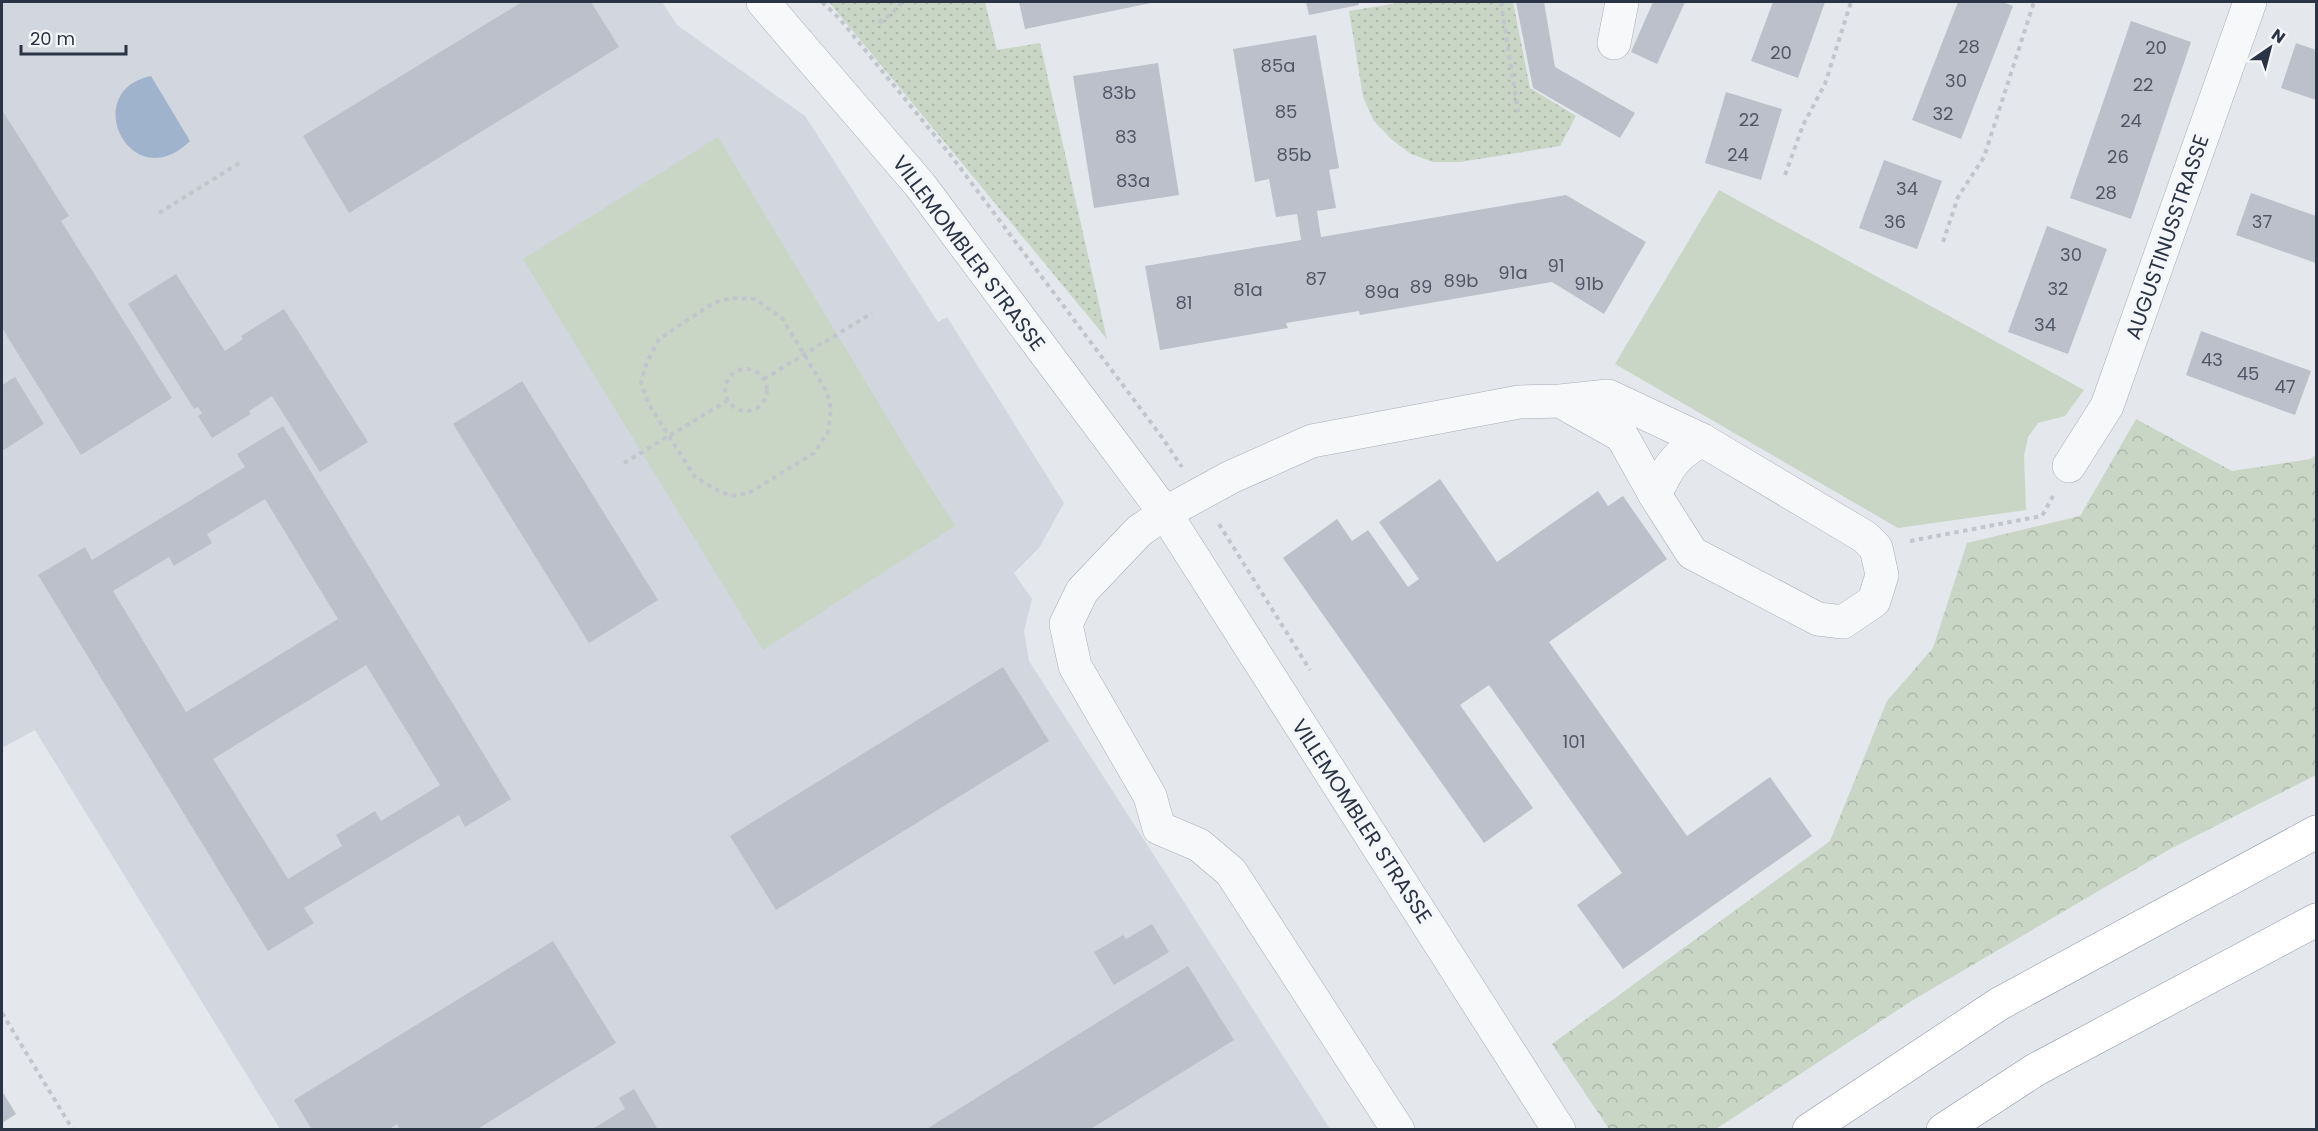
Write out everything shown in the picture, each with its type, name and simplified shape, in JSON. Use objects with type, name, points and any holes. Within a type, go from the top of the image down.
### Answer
[{"type":"highway","points":[[1809,1130],[1999,1004],[2316,832]]},
{"type":"highway","points":[[1943,1130],[2035,1070],[2316,920]]},
{"type":"street","name":"VILLEMOMBLER STRASSE","points":[[763,2],[920,185],[1165,513],[1559,1130]]},
{"type":"street","points":[[1614,43],[1622,2]]},
{"type":"street","name":"AUGUSTINUSSTRASSE","points":[[2069,466],[2108,406],[2250,2]]},
{"type":"street","points":[[1398,1130],[1231,872],[1199,845],[1159,828],[1150,796],[1075,666],[1065,624],[1082,591],[1140,531],[1165,513],[1232,477],[1312,441],[1519,402],[1608,396],[1702,440],[1865,537],[1876,548],[1882,574],[1874,601],[1843,622],[1818,619],[1692,553],[1655,495],[1622,436],[1560,401]]},
{"type":"street","points":[[1655,495],[1667,468],[1689,447],[1702,440]]},
{"type":"path","points":[[879,23],[900,6],[900,2]]},
{"type":"path","points":[[1501,2],[1518,112]]},
{"type":"path","points":[[1785,175],[1803,125],[1825,84],[1851,2]]},
{"type":"path","points":[[1943,242],[1958,197],[1984,157],[2034,2]]},
{"type":"path","points":[[159,213],[241,162]]},
{"type":"path","points":[[733,298],[755,299],[782,318],[803,355],[826,392],[831,410],[828,432],[814,453],[749,493],[731,496],[694,477],[648,402],[641,382],[647,362],[659,339],[715,302],[733,298]]},
{"type":"path","points":[[764,379],[872,313]]},
{"type":"path","points":[[750,369],[764,379],[768,389],[767,396],[759,408],[752,411],[741,411],[727,401],[725,385],[734,373],[750,369]]},
{"type":"path","points":[[624,463],[727,401]]},
{"type":"path","points":[[1876,548],[2042,516],[2069,466]]},
{"type":"path","points":[[2,1013],[73,1130]]},
{"type":"shaded area","points":[[2,2],[662,2],[677,25],[805,116],[938,322],[947,317],[1064,503],[1039,548],[1014,573],[1032,599],[1024,631],[1029,661],[1330,1129],[280,1129],[35,730],[2,748]]},
{"type":"green space","points":[[829,2],[985,2],[997,50],[1040,43],[1107,339]]},
{"type":"green space","points":[[1404,2],[1513,2],[1530,88],[1576,116],[1560,146],[1460,162],[1433,162],[1411,154],[1391,139],[1374,121],[1363,97],[1349,11]]},
{"type":"green space","points":[[718,137],[955,526],[763,650],[523,259]]},
{"type":"green space","points":[[1719,190],[2084,390],[2065,416],[2038,423],[2028,437],[2024,456],[2026,510],[1898,528],[1615,364]]},
{"type":"green space","points":[[2136,419],[2232,471],[2310,459],[2316,455],[2316,775],[2170,849],[1913,1000],[1716,1129],[1609,1129],[1552,1044],[1830,841],[1887,701],[1933,648],[1967,543],[2080,516]]},
{"type":"water","points":[[151,76],[190,141],[168,155],[149,157],[132,150],[121,136],[116,118],[118,101],[129,85]]},
{"type":"building","points":[[522,2],[591,2],[619,47],[349,213],[303,136]]},
{"type":"building","points":[[1019,2],[1151,2],[1151,3],[1025,29]]},
{"type":"building","points":[[1306,2],[1358,2],[1359,5],[1309,15]]},
{"type":"building","points":[[1516,2],[1544,2],[1555,67],[1635,113],[1620,138],[1533,88]]},
{"type":"building","points":[[1653,2],[1685,2],[1657,64],[1631,52]]},
{"type":"building","points":[[1773,2],[1825,2],[1798,78],[1751,61]]},
{"type":"building","points":[[1958,2],[2002,2],[2013,6],[1961,139],[1912,120]]},
{"type":"building","points":[[2131,21],[2191,42],[2131,219],[2070,198]]},
{"type":"building","points":[[1316,35],[1339,168],[1329,170],[1336,208],[1317,211],[1321,237],[1566,195],[1646,242],[1604,314],[1552,282],[1360,315],[1359,311],[1286,323],[1288,328],[1160,350],[1145,266],[1301,240],[1297,214],[1276,217],[1269,179],[1255,182],[1233,49]]},
{"type":"building","points":[[2296,43],[2316,50],[2316,100],[2281,88]]},
{"type":"building","points":[[1158,63],[1179,195],[1094,208],[1073,76]]},
{"type":"building","points":[[1726,92],[1782,109],[1761,180],[1705,163]]},
{"type":"building","points":[[2,110],[69,216],[61,221],[172,398],[81,455],[2,328]]},
{"type":"building","points":[[1884,160],[1942,181],[1917,249],[1859,228]]},
{"type":"building","points":[[2251,193],[2316,216],[2316,263],[2236,235]]},
{"type":"building","points":[[2047,226],[2107,249],[2068,354],[2008,332]]},
{"type":"building","points":[[176,274],[225,351],[243,339],[241,336],[284,309],[368,442],[320,472],[272,396],[249,411],[251,414],[212,438],[198,416],[202,413],[198,407],[194,409],[128,304]]},
{"type":"building","points":[[2201,331],[2311,371],[2295,415],[2186,375]]},
{"type":"building","points":[[15,377],[44,424],[2,451],[2,385]]},
{"type":"building","points":[[522,381],[658,600],[589,643],[453,424]]},
{"type":"building","points":[[283,426],[511,799],[465,827],[459,815],[304,908],[314,923],[268,951],[38,575],[85,547],[92,560],[245,467],[237,454]],"holes":[[[265,499],[338,619],[186,712],[113,591],[169,557],[174,566],[212,543],[207,534]],[[366,665],[440,785],[381,821],[375,811],[336,835],[342,846],[288,879],[213,759]]]},
{"type":"building","points":[[1440,479],[1497,562],[1598,491],[1608,506],[1623,496],[1667,559],[1549,642],[1687,836],[1770,777],[1812,836],[1623,969],[1577,905],[1622,873],[1489,685],[1460,705],[1533,808],[1484,843],[1283,558],[1337,519],[1352,541],[1368,530],[1408,587],[1419,579],[1379,522]]},
{"type":"building","points":[[1003,667],[1049,741],[776,910],[730,836]]},
{"type":"building","points":[[1152,924],[1169,952],[1114,985],[1094,952],[1123,935],[1126,939]]},
{"type":"building","points":[[553,941],[616,1043],[476,1130],[400,1130],[397,1124],[388,1130],[312,1130],[294,1100]]},
{"type":"building","points":[[1188,966],[1234,1040],[1089,1130],[925,1130]]},
{"type":"building","points":[[634,1089],[657,1128],[654,1130],[591,1130],[625,1109],[619,1098]]},
{"type":"building","points":[[2,1091],[16,1114],[2,1123]]}]
